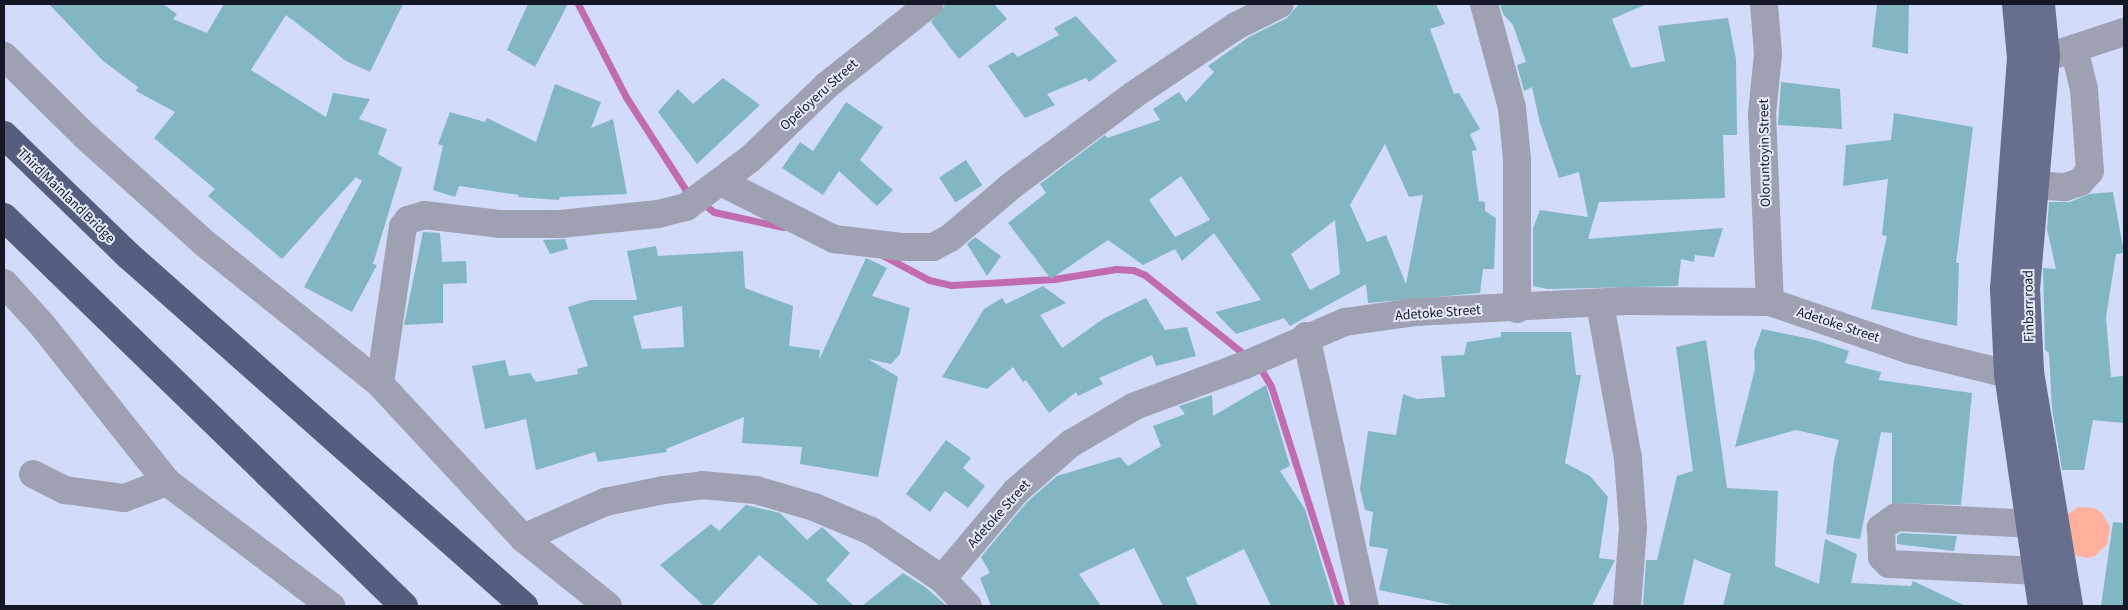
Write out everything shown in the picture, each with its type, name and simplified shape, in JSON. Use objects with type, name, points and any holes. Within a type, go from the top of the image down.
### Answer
[{"type":"highway","name":"Third Mainland Bridge","points":[[4,135],[129,256],[524,606]]},
{"type":"highway","points":[[4,217],[381,596],[404,606]]},
{"type":"main road","name":"Finbarr road","points":[[2016,4],[2021,58],[2004,289],[2008,374],[2042,525],[2063,568],[2069,606]]},
{"type":"main road","name":"Finbarr road","points":[[2041,4],[2046,56],[2026,289],[2030,372],[2042,525],[2036,571],[2042,606]]},
{"type":"street","name":"Opeloyeru Street","points":[[380,384],[403,227],[408,220],[424,215],[500,224],[560,224],[658,214],[686,207],[717,186],[826,86],[929,4]]},
{"type":"street","points":[[717,186],[834,239],[902,247],[933,247],[950,238],[1011,186],[1135,94],[1236,26],[1280,4]]},
{"type":"street","points":[[1484,4],[1499,52],[1512,108],[1517,158],[1517,309]]},
{"type":"street","name":"Oloruntoyin Street","points":[[1764,4],[1768,54],[1762,114],[1770,302]]},
{"type":"street","points":[[2046,56],[2074,49],[2124,32]]},
{"type":"street","points":[[2034,186],[2065,187],[2080,182],[2090,172],[2084,89],[2074,49]]},
{"type":"street","points":[[4,56],[85,136],[203,242],[380,384],[523,538],[608,606]]},
{"type":"street","points":[[4,283],[43,326],[167,482],[331,606]]},
{"type":"street","name":"Adetoke Street","points":[[942,579],[1016,491],[1070,444],[1135,406],[1245,365],[1306,336],[1345,322],[1407,314],[1660,300],[1770,302],[1910,350],[2008,374]]},
{"type":"street","points":[[1600,304],[1628,458],[1633,527],[1627,606]]},
{"type":"street","points":[[1306,336],[1365,606]]},
{"type":"street","points":[[33,474],[65,490],[124,498],[167,482]]},
{"type":"street","points":[[523,538],[605,502],[664,490],[702,485],[756,490],[814,507],[871,532],[942,579],[968,606]]},
{"type":"street","points":[[2042,525],[1896,517],[1881,528],[1882,557],[1888,564],[2036,571],[2063,568]]},
{"type":"shaded area","points":[[2078,507],[2094,508],[2102,513],[2110,527],[2107,544],[2095,556],[2087,558],[2070,554],[2064,517]]},
{"type":"building","points":[[49,4],[163,4],[177,14],[173,19],[207,33],[224,4],[403,4],[370,72],[346,61],[286,15],[251,70],[326,117],[333,93],[370,99],[359,119],[387,129],[378,154],[402,168],[373,264],[377,265],[352,312],[304,287],[362,181],[356,177],[282,259],[208,196],[215,189],[154,138],[175,112],[136,91],[138,87],[102,60]]},
{"type":"building","points":[[528,4],[568,4],[535,67],[507,50]]},
{"type":"building","points":[[946,4],[994,4],[1007,19],[959,59],[931,22]]},
{"type":"building","points":[[1299,4],[1436,4],[1445,24],[1430,29],[1454,94],[1459,93],[1480,129],[1470,134],[1477,150],[1472,151],[1479,201],[1485,202],[1485,211],[1496,218],[1494,269],[1483,269],[1480,293],[1368,303],[1366,284],[1290,326],[1284,318],[1236,334],[1215,312],[1261,300],[1214,233],[1182,261],[1175,249],[1143,265],[1108,240],[1051,279],[1008,223],[1046,193],[1040,184],[1105,135],[1107,138],[1160,120],[1153,109],[1179,92],[1186,102],[1214,72],[1208,66],[1249,37],[1287,18]],"holes":[[[1385,144],[1409,197],[1423,195],[1406,284],[1386,235],[1367,242],[1350,205]],[[1181,176],[1210,220],[1175,237],[1149,200]],[[1335,220],[1340,274],[1310,290],[1291,254]]]},
{"type":"building","points":[[1500,4],[1647,4],[1612,19],[1631,68],[1665,61],[1658,26],[1728,18],[1736,59],[1737,135],[1723,135],[1725,198],[1599,202],[1588,239],[1723,228],[1714,257],[1695,255],[1694,262],[1681,259],[1678,286],[1548,289],[1533,286],[1533,228],[1540,210],[1588,217],[1579,172],[1559,178],[1540,123],[1532,87],[1524,91],[1517,65],[1526,62],[1513,25],[1503,14]]},
{"type":"building","points":[[1877,4],[1909,4],[1908,54],[1872,47]]},
{"type":"building","points":[[1076,16],[1117,61],[1089,82],[1086,78],[1047,94],[1055,105],[1025,118],[988,66],[1013,52],[1018,57],[1059,35],[1054,28]]},
{"type":"building","points":[[723,78],[760,105],[697,164],[658,112],[678,89],[693,104]]},
{"type":"building","points":[[1781,82],[1840,89],[1842,129],[1778,125]]},
{"type":"building","points":[[555,84],[601,102],[591,128],[613,119],[627,194],[560,197],[559,200],[518,197],[519,195],[459,186],[455,197],[433,190],[443,146],[438,144],[450,112],[485,122],[487,118],[536,142]]},
{"type":"building","points":[[846,102],[883,127],[860,160],[893,190],[877,206],[839,171],[823,195],[782,168],[800,142],[813,151]]},
{"type":"building","points":[[1894,113],[1973,127],[1956,263],[1959,263],[1957,326],[1871,309],[1887,236],[1882,235],[1888,179],[1843,186],[1846,145],[1891,140]]},
{"type":"building","points":[[966,160],[982,185],[956,203],[939,177]]},
{"type":"building","points":[[2113,192],[2124,253],[2116,254],[2106,317],[2111,377],[2124,376],[2124,423],[2093,420],[2084,470],[2062,470],[2052,409],[2049,353],[2045,350],[2043,268],[2056,269],[2047,229],[2049,202],[2070,202],[2089,194]]},
{"type":"building","points":[[423,232],[440,233],[442,262],[466,261],[467,283],[443,284],[443,323],[404,325]]},
{"type":"building","points":[[975,237],[1001,256],[987,276],[967,244]]},
{"type":"building","points":[[565,239],[568,249],[550,254],[543,240]]},
{"type":"building","points":[[656,246],[658,256],[743,251],[745,288],[793,306],[789,346],[820,350],[819,360],[866,258],[887,268],[872,296],[910,308],[900,354],[891,364],[868,359],[898,377],[878,477],[800,464],[802,447],[742,443],[744,417],[666,449],[667,452],[598,462],[595,452],[536,470],[526,419],[485,429],[472,366],[505,360],[509,376],[530,373],[536,382],[578,374],[577,369],[588,366],[568,307],[590,300],[637,300],[627,251]],"holes":[[[682,306],[684,347],[642,349],[633,316]]]},
{"type":"building","points":[[1043,286],[1066,303],[1040,315],[1062,348],[1103,319],[1146,298],[1165,330],[1187,327],[1196,356],[1156,366],[1152,355],[1099,378],[1103,384],[1078,396],[1076,392],[1049,413],[1026,380],[1023,382],[1013,367],[987,389],[942,377],[984,309],[1002,298],[1006,304]]},
{"type":"building","points":[[1762,329],[1815,340],[1849,351],[1845,363],[1881,372],[1879,380],[1972,393],[1961,505],[1892,503],[1892,433],[1881,432],[1860,539],[1826,534],[1834,460],[1839,440],[1796,430],[1735,447],[1755,369],[1754,351]]},
{"type":"building","points":[[1501,332],[1571,332],[1576,375],[1581,375],[1565,463],[1590,476],[1608,497],[1599,558],[1615,560],[1592,606],[1457,606],[1379,590],[1388,549],[1369,546],[1373,512],[1365,510],[1360,489],[1368,431],[1396,435],[1403,394],[1417,399],[1445,397],[1441,356],[1464,355],[1467,342],[1501,337]]},
{"type":"building","points":[[1706,340],[1727,488],[1778,491],[1775,566],[1819,584],[1825,539],[1857,554],[1851,583],[1911,586],[1913,581],[1966,606],[1723,606],[1731,574],[1694,559],[1683,606],[1643,606],[1646,560],[1657,560],[1677,476],[1693,471],[1676,347]]},
{"type":"building","points":[[1266,385],[1290,466],[1280,471],[1305,509],[1335,606],[1271,606],[1244,549],[1186,578],[1198,606],[1163,606],[1134,548],[1079,574],[1101,606],[991,606],[980,578],[990,573],[981,557],[1027,502],[1057,476],[1120,457],[1128,466],[1161,446],[1153,426],[1185,414],[1179,406],[1212,395],[1213,416]]},
{"type":"building","points":[[946,440],[971,458],[963,468],[985,486],[968,508],[945,491],[930,512],[906,494]]},
{"type":"building","points":[[746,505],[780,513],[807,540],[822,527],[850,553],[826,580],[854,606],[820,606],[759,555],[711,606],[704,606],[660,565],[711,524],[719,531]]},
{"type":"building","points":[[2113,522],[2124,523],[2124,606],[2101,606]]},
{"type":"building","points":[[1901,533],[1957,536],[1954,551],[1897,544],[1897,536]]},
{"type":"building","points":[[903,573],[925,587],[947,606],[862,606]]},
{"type":"waterway","points":[[578,4],[626,97],[685,189],[693,196]]},
{"type":"waterway","points":[[701,202],[714,212],[783,227]]},
{"type":"waterway","points":[[882,255],[929,280],[951,285],[1054,279],[1116,269],[1133,270],[1145,275],[1249,358]]},
{"type":"waterway","points":[[1259,366],[1271,386],[1341,606]]}]
